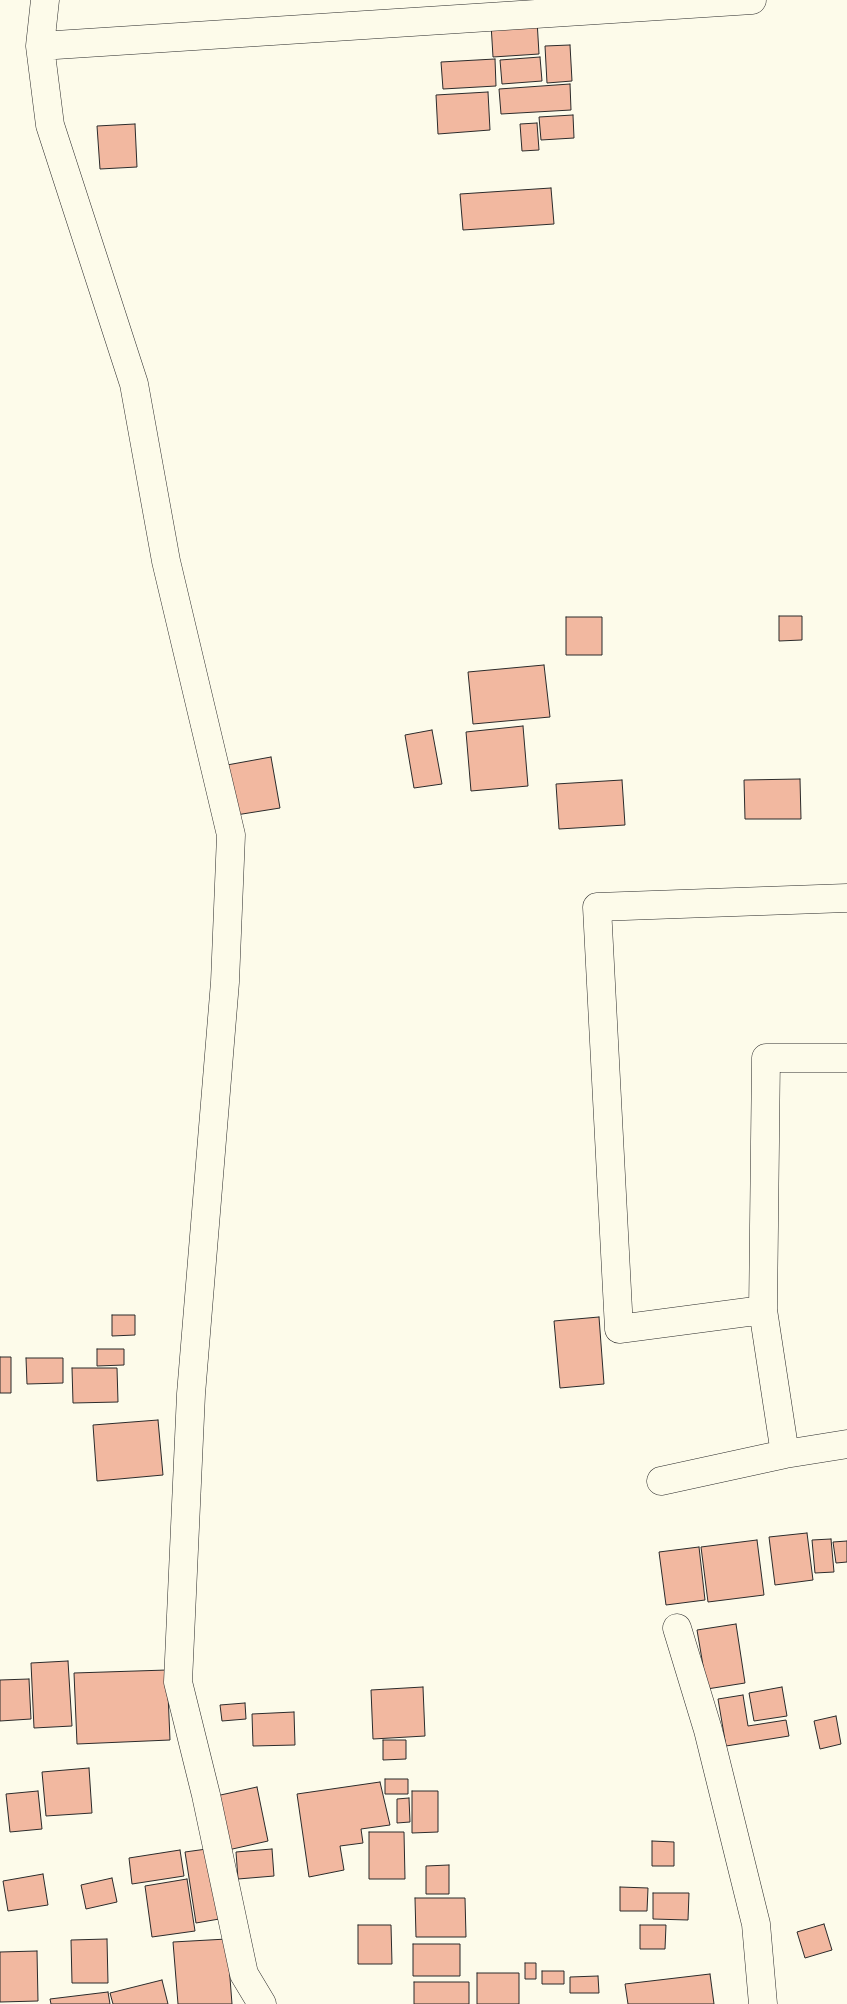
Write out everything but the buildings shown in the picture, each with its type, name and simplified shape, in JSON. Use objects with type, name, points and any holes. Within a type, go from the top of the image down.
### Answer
[{"type":"street","points":[[45,0],[40,46],[50,125],[134,384],[166,561],[231,835],[225,982],[191,1394],[178,1682],[206,1796],[244,1974],[262,2004]]},
{"type":"street","points":[[40,46],[752,0]]},
{"type":"street","points":[[763,1310],[619,1329],[596,907],[847,898]]},
{"type":"street","points":[[785,1454],[763,1310],[766,1058],[847,1058]]},
{"type":"street","points":[[661,1481],[785,1454],[847,1444]]},
{"type":"street","points":[[677,1628],[708,1730],[756,1924],[763,2004]]}]
